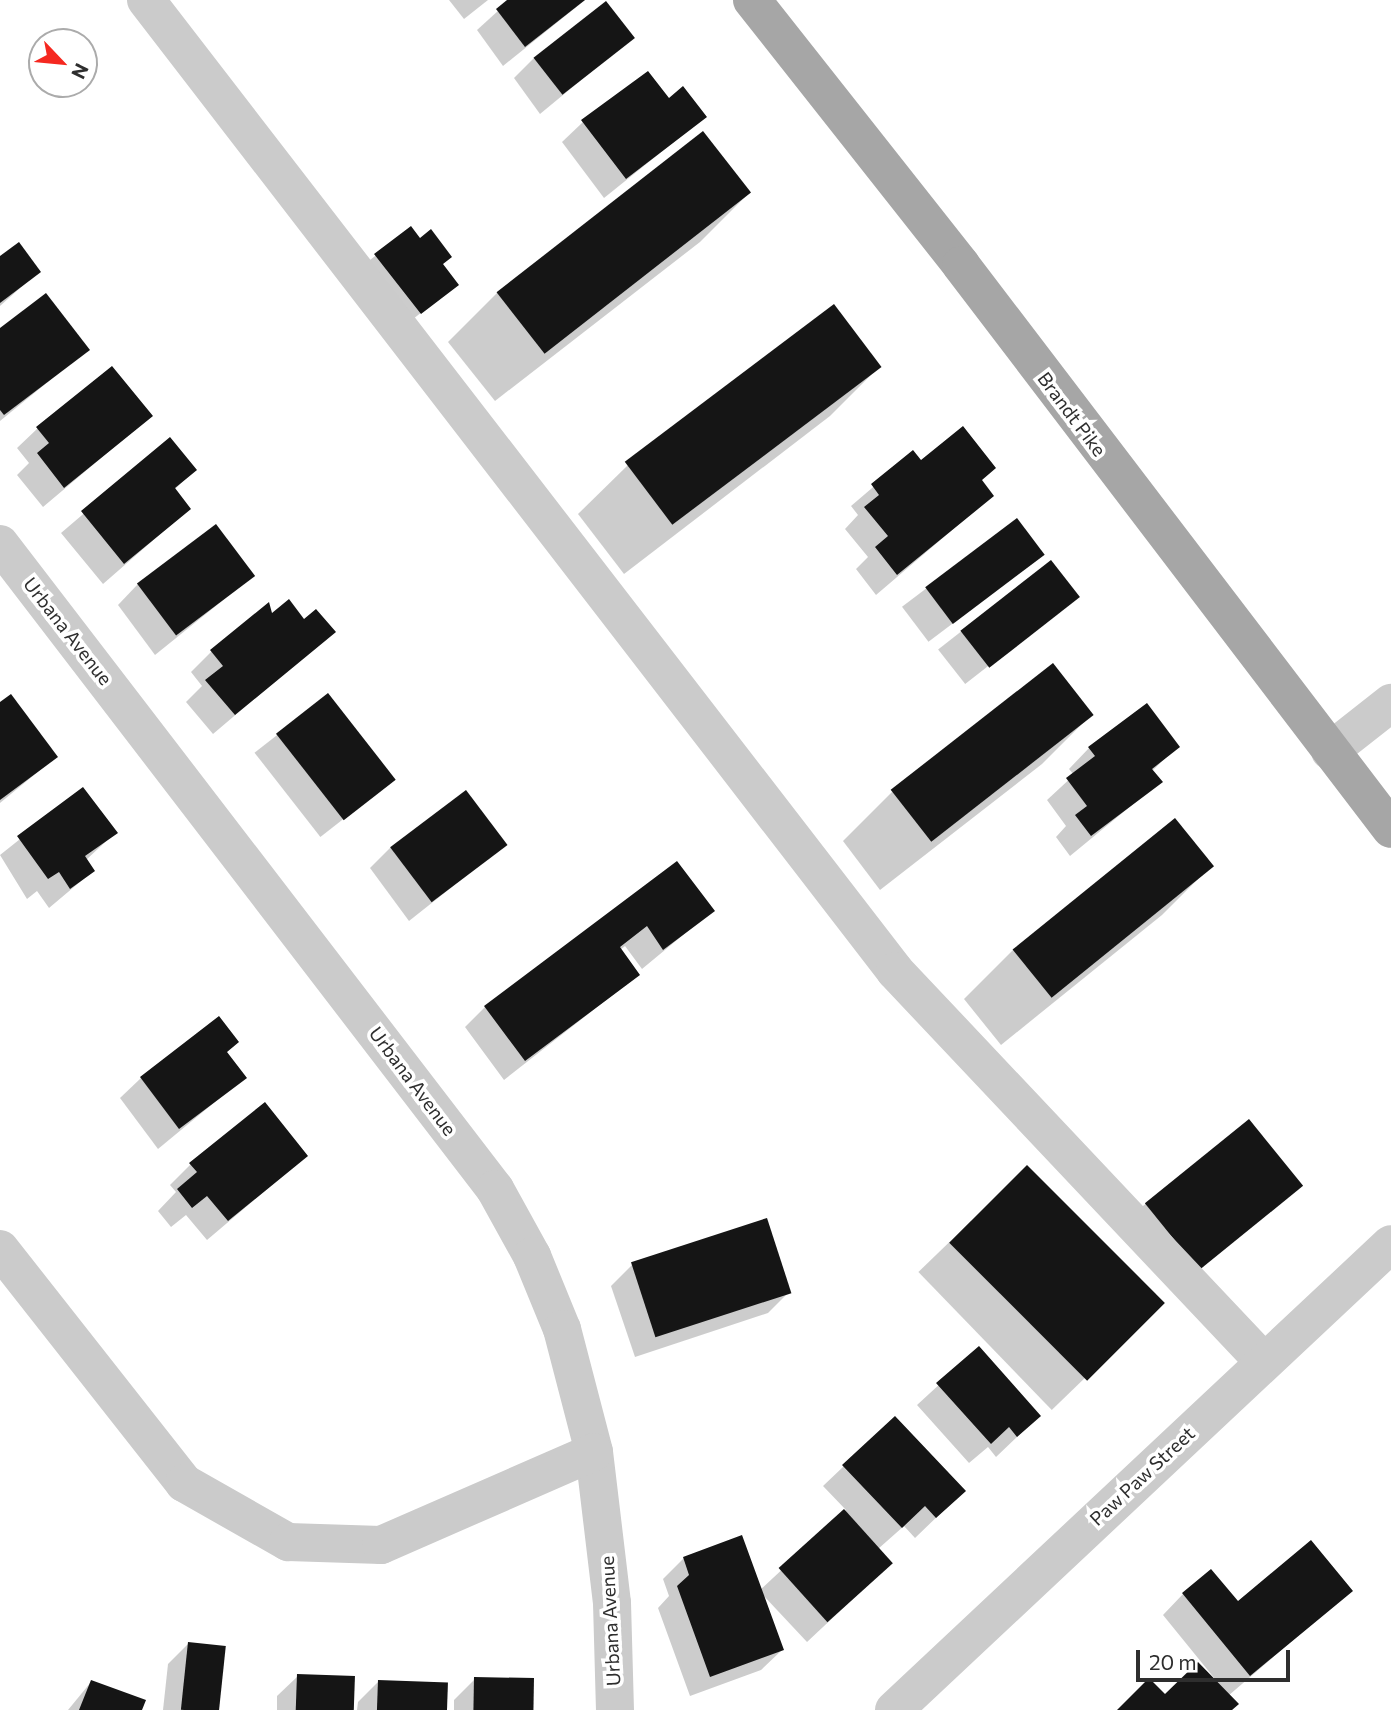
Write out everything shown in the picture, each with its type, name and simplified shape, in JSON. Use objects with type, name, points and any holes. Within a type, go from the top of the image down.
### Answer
[{"type":"main road","name":"Brandt Pike","points":[[752,0],[961,265],[1391,829]]},
{"type":"street","points":[[146,0],[895,971],[1263,1361]]},
{"type":"street","name":"Urbana Avenue","points":[[0,544],[495,1189],[532,1256],[562,1329],[594,1451],[612,1603],[615,1710]]},
{"type":"street","points":[[1331,751],[1391,703]]},
{"type":"street","name":"Paw Paw Street","points":[[894,1710],[1263,1361],[1391,1244]]},
{"type":"street","points":[[0,1250],[184,1483],[288,1542],[381,1545],[594,1451]]},
{"type":"building","points":[[507,0],[585,0],[525,47],[496,9]]},
{"type":"building","points":[[606,1],[635,38],[562,95],[534,58]]},
{"type":"building","points":[[648,71],[669,98],[683,86],[707,117],[626,179],[581,120]]},
{"type":"building","points":[[703,131],[751,192],[545,354],[497,292]]},
{"type":"building","points":[[411,226],[420,238],[431,229],[452,257],[443,264],[459,285],[421,314],[374,254]]},
{"type":"building","points":[[19,242],[41,272],[0,303],[0,256]]},
{"type":"building","points":[[46,293],[90,350],[4,415],[0,410],[0,328]]},
{"type":"building","points":[[834,304],[882,367],[672,525],[625,462]]},
{"type":"building","points":[[112,366],[153,416],[64,488],[37,453],[49,443],[36,427]]},
{"type":"building","points":[[963,426],[996,468],[982,480],[994,496],[897,575],[875,547],[888,536],[864,507],[879,495],[871,484],[913,450],[921,460]]},
{"type":"building","points":[[170,437],[197,470],[175,488],[191,509],[124,564],[81,511]]},
{"type":"building","points":[[1017,518],[1045,555],[953,624],[925,587]]},
{"type":"building","points":[[216,524],[255,576],[176,635],[137,584]]},
{"type":"building","points":[[1051,560],[1080,597],[989,668],[960,631]]},
{"type":"building","points":[[289,599],[304,619],[316,609],[336,632],[235,715],[205,680],[223,666],[210,650],[269,602],[272,613]]},
{"type":"building","points":[[1053,663],[1094,715],[931,842],[891,790]]},
{"type":"building","points":[[328,693],[396,780],[344,820],[276,734]]},
{"type":"building","points":[[11,694],[58,757],[0,800],[0,702]]},
{"type":"building","points":[[1147,703],[1180,747],[1152,769],[1163,782],[1091,836],[1075,815],[1087,806],[1066,778],[1095,756],[1088,747]]},
{"type":"building","points":[[83,787],[118,833],[85,856],[95,871],[70,889],[59,872],[48,879],[17,836]]},
{"type":"building","points":[[466,790],[508,845],[432,902],[390,847]]},
{"type":"building","points":[[1175,818],[1214,866],[1052,998],[1013,950]]},
{"type":"building","points":[[677,861],[715,911],[663,950],[647,926],[620,947],[640,975],[525,1061],[484,1006]]},
{"type":"building","points":[[219,1016],[239,1042],[227,1052],[247,1078],[179,1129],[140,1077]]},
{"type":"building","points":[[265,1102],[308,1156],[228,1221],[207,1196],[192,1208],[177,1189],[197,1172],[189,1163]]},
{"type":"building","points":[[1249,1119],[1303,1186],[1199,1270],[1145,1203]]},
{"type":"building","points":[[1027,1165],[1165,1303],[1087,1381],[949,1243]]},
{"type":"building","points":[[767,1218],[791,1293],[655,1337],[631,1262]]},
{"type":"building","points":[[979,1346],[1041,1416],[1017,1437],[1009,1427],[991,1444],[936,1383]]},
{"type":"building","points":[[895,1416],[966,1491],[936,1518],[925,1506],[902,1528],[842,1465]]},
{"type":"building","points":[[844,1509],[893,1563],[827,1622],[779,1568]]},
{"type":"building","points":[[742,1535],[784,1650],[710,1677],[677,1586],[689,1575],[683,1557]]},
{"type":"building","points":[[1311,1540],[1353,1591],[1250,1676],[1182,1593],[1211,1569],[1238,1601]]},
{"type":"building","points":[[188,1642],[226,1646],[219,1710],[181,1710]]},
{"type":"building","points":[[1198,1662],[1239,1704],[1232,1710],[1117,1710],[1149,1678],[1165,1694]]},
{"type":"building","points":[[297,1674],[355,1676],[354,1710],[296,1710]]},
{"type":"building","points":[[474,1677],[534,1678],[533,1710],[473,1710]]},
{"type":"building","points":[[91,1680],[146,1700],[142,1710],[79,1710]]},
{"type":"building","points":[[378,1680],[448,1682],[447,1710],[377,1710]]}]
